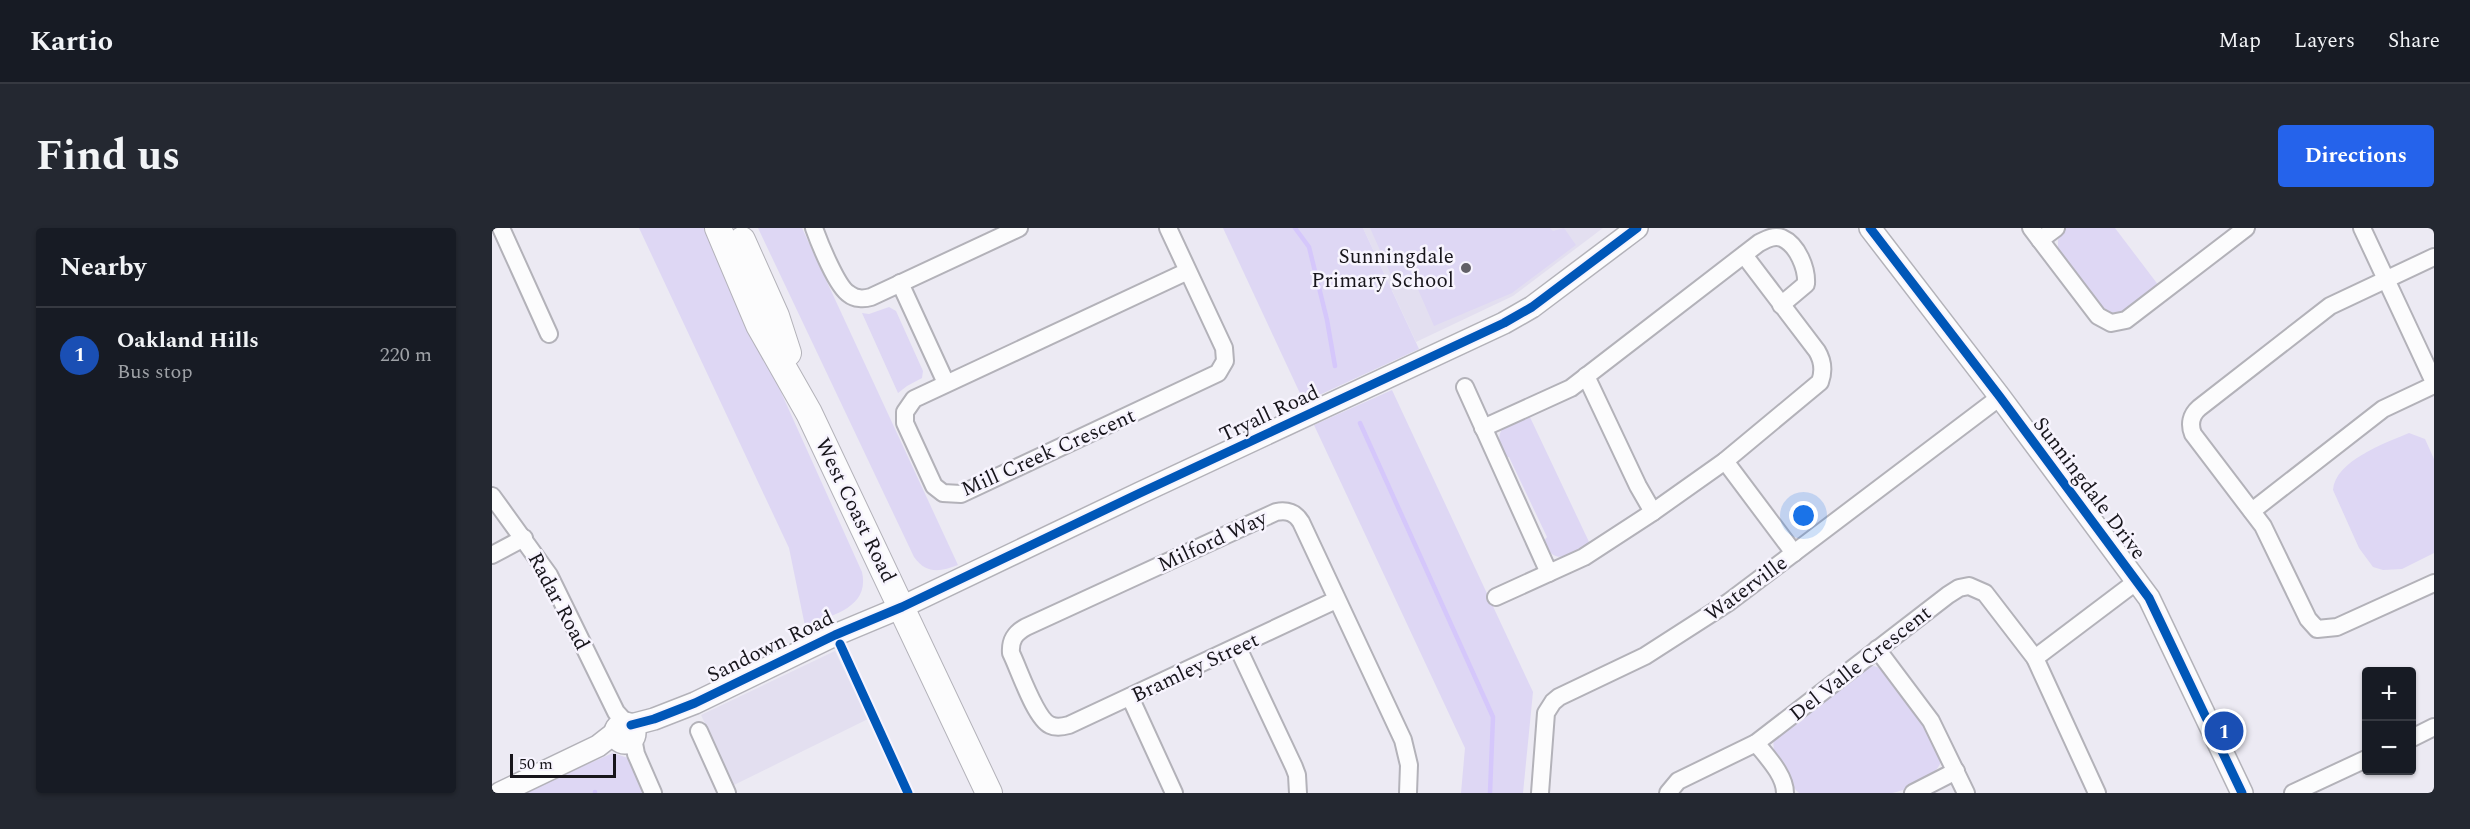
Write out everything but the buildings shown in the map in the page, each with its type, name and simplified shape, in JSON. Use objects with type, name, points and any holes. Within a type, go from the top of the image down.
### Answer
[{"type":"main road","name":"West Coast Road","points":[[718,228],[759,325],[809,413],[989,793]]},
{"type":"main road","name":"West Coast Road","points":[[736,228],[776,316],[809,413]]},
{"type":"street","points":[[814,228],[843,290],[853,297],[861,298],[871,297],[1019,228]]},
{"type":"street","points":[[1168,228],[1188,271]]},
{"type":"street","name":"Tryall Road","points":[[902,608],[1150,488],[1503,323],[1532,307],[1637,228]]},
{"type":"street","name":"Sunningdale Drive","points":[[1870,228],[2150,598],[2241,793]]},
{"type":"street","points":[[2056,228],[2036,234],[2098,316],[2107,322],[2116,323],[2126,320],[2241,230]]},
{"type":"street","points":[[2252,511],[2384,409],[2434,383],[2362,228]]},
{"type":"street","points":[[499,232],[549,334]]},
{"type":"street","points":[[1483,428],[1571,388],[1759,243],[1771,237],[1782,238],[1806,269],[1806,284],[1781,305]]},
{"type":"street","points":[[1496,597],[1584,557],[1653,512],[1725,461],[1820,382],[1823,369],[1822,359],[1744,255]]},
{"type":"street","points":[[2434,257],[2330,306],[2199,408],[2193,415],[2191,425],[2193,434],[2262,526],[2308,619],[2317,629],[2337,627],[2434,583]]},
{"type":"street","name":"Mill Creek Crescent","points":[[1188,271],[1224,348],[1225,361],[1214,376],[955,495],[943,493],[934,486],[905,423],[905,412],[910,403],[946,383],[1188,271]]},
{"type":"street","points":[[900,283],[946,383]]},
{"type":"street","points":[[1586,376],[1638,486],[1653,512]]},
{"type":"street","points":[[1465,387],[1549,573]]},
{"type":"street","name":"Waterville","points":[[1539,793],[1546,713],[1559,696],[1645,656],[1730,602],[2000,397]]},
{"type":"street","points":[[1725,461],[1794,553]]},
{"type":"street","name":"Radar Road","points":[[492,496],[549,575],[653,793]]},
{"type":"street","name":"Milford Way","points":[[1051,726],[1039,715],[1011,653],[1012,642],[1018,632],[1276,512],[1290,512],[1297,515],[1403,740],[1409,765],[1408,793]]},
{"type":"street","points":[[492,555],[524,538]]},
{"type":"street","points":[[2035,658],[2137,581]]},
{"type":"street","name":"Del Valle Crescent","points":[[1668,793],[1678,781],[1756,743],[1948,595],[1959,588],[1969,586],[1985,593],[2035,658],[2097,793]]},
{"type":"street","name":"Bramley Street","points":[[1051,726],[1069,726],[1336,600]]},
{"type":"street","name":"Sandown Road","points":[[500,793],[861,623],[902,608]]},
{"type":"street","points":[[1238,648],[1294,767],[1298,793]]},
{"type":"street","points":[[1877,649],[1932,721],[1966,793]]},
{"type":"street","points":[[1130,697],[1174,793]]},
{"type":"street","points":[[2416,736],[2434,727]]},
{"type":"street","points":[[699,731],[727,793]]},
{"type":"street","points":[[1756,743],[1775,768],[1785,788],[1785,793]]},
{"type":"street","points":[[2293,793],[2362,761]]},
{"type":"street","points":[[1913,793],[1956,771]]},
{"type":"shaded area","points":[[639,228],[707,228],[862,572],[863,584],[860,594],[855,602],[837,614],[805,626],[789,548]]},
{"type":"shaded area","points":[[758,228],[802,228],[958,565],[939,570],[928,569],[914,557]]},
{"type":"shaded area","points":[[1223,228],[1363,228],[1419,349],[1304,402]]},
{"type":"shaded area","name":"Sunningdale Primary School","points":[[1363,228],[1603,228],[1513,296],[1416,342]]},
{"type":"shaded area","name":"Sunningdale Primary School","points":[[1370,228],[1550,228],[1553,231],[1564,228],[1576,245],[1512,293],[1434,326],[1413,278],[1396,286]]},
{"type":"shaded area","points":[[2066,228],[2115,228],[2159,286],[2121,315],[2106,314],[2058,250],[2058,239]]},
{"type":"shaded area","points":[[889,307],[896,311],[923,371],[922,378],[898,393],[862,313],[869,314]]},
{"type":"shaded area","points":[[1392,390],[1533,692],[1523,793],[1461,793],[1465,748],[1314,425]]},
{"type":"shaded area","points":[[1528,413],[1590,544],[1570,555],[1558,557],[1548,550],[1543,542],[1547,537],[1509,457],[1503,457],[1500,447],[1500,433],[1503,429]]},
{"type":"shaded area","points":[[2409,433],[2425,439],[2434,459],[2434,553],[2402,569],[2383,570],[2373,567],[2359,548],[2333,490],[2342,470],[2352,462],[2363,454]]},
{"type":"shaded area","points":[[835,651],[868,719],[734,785],[701,715]]},
{"type":"shaded area","points":[[1874,666],[1883,669],[1926,724],[1939,748],[1940,764],[1930,776],[1922,781],[1892,793],[1799,793],[1789,782],[1777,760],[1773,745],[1774,739],[1866,667]]},
{"type":"shaded area","points":[[613,753],[631,759],[647,793],[521,793]]},
{"type":"waterway","points":[[1295,228],[1309,247],[1327,320],[1335,366]]},
{"type":"waterway","points":[[1360,423],[1493,717],[1490,793]]},
{"type":"cycle path","points":[[631,725],[654,719],[695,703],[835,635],[902,607],[1504,323],[1532,307],[1637,228]]},
{"type":"cycle path","points":[[1870,228],[2000,397],[2149,598],[2242,793]]},
{"type":"cycle path","points":[[840,644],[908,793]]},
{"type":"place","name":"Sunningdale Primary School","points":[[1466,268]]},
{"type":"place","name":"Oakland Hills","points":[[2224,731]]}]
